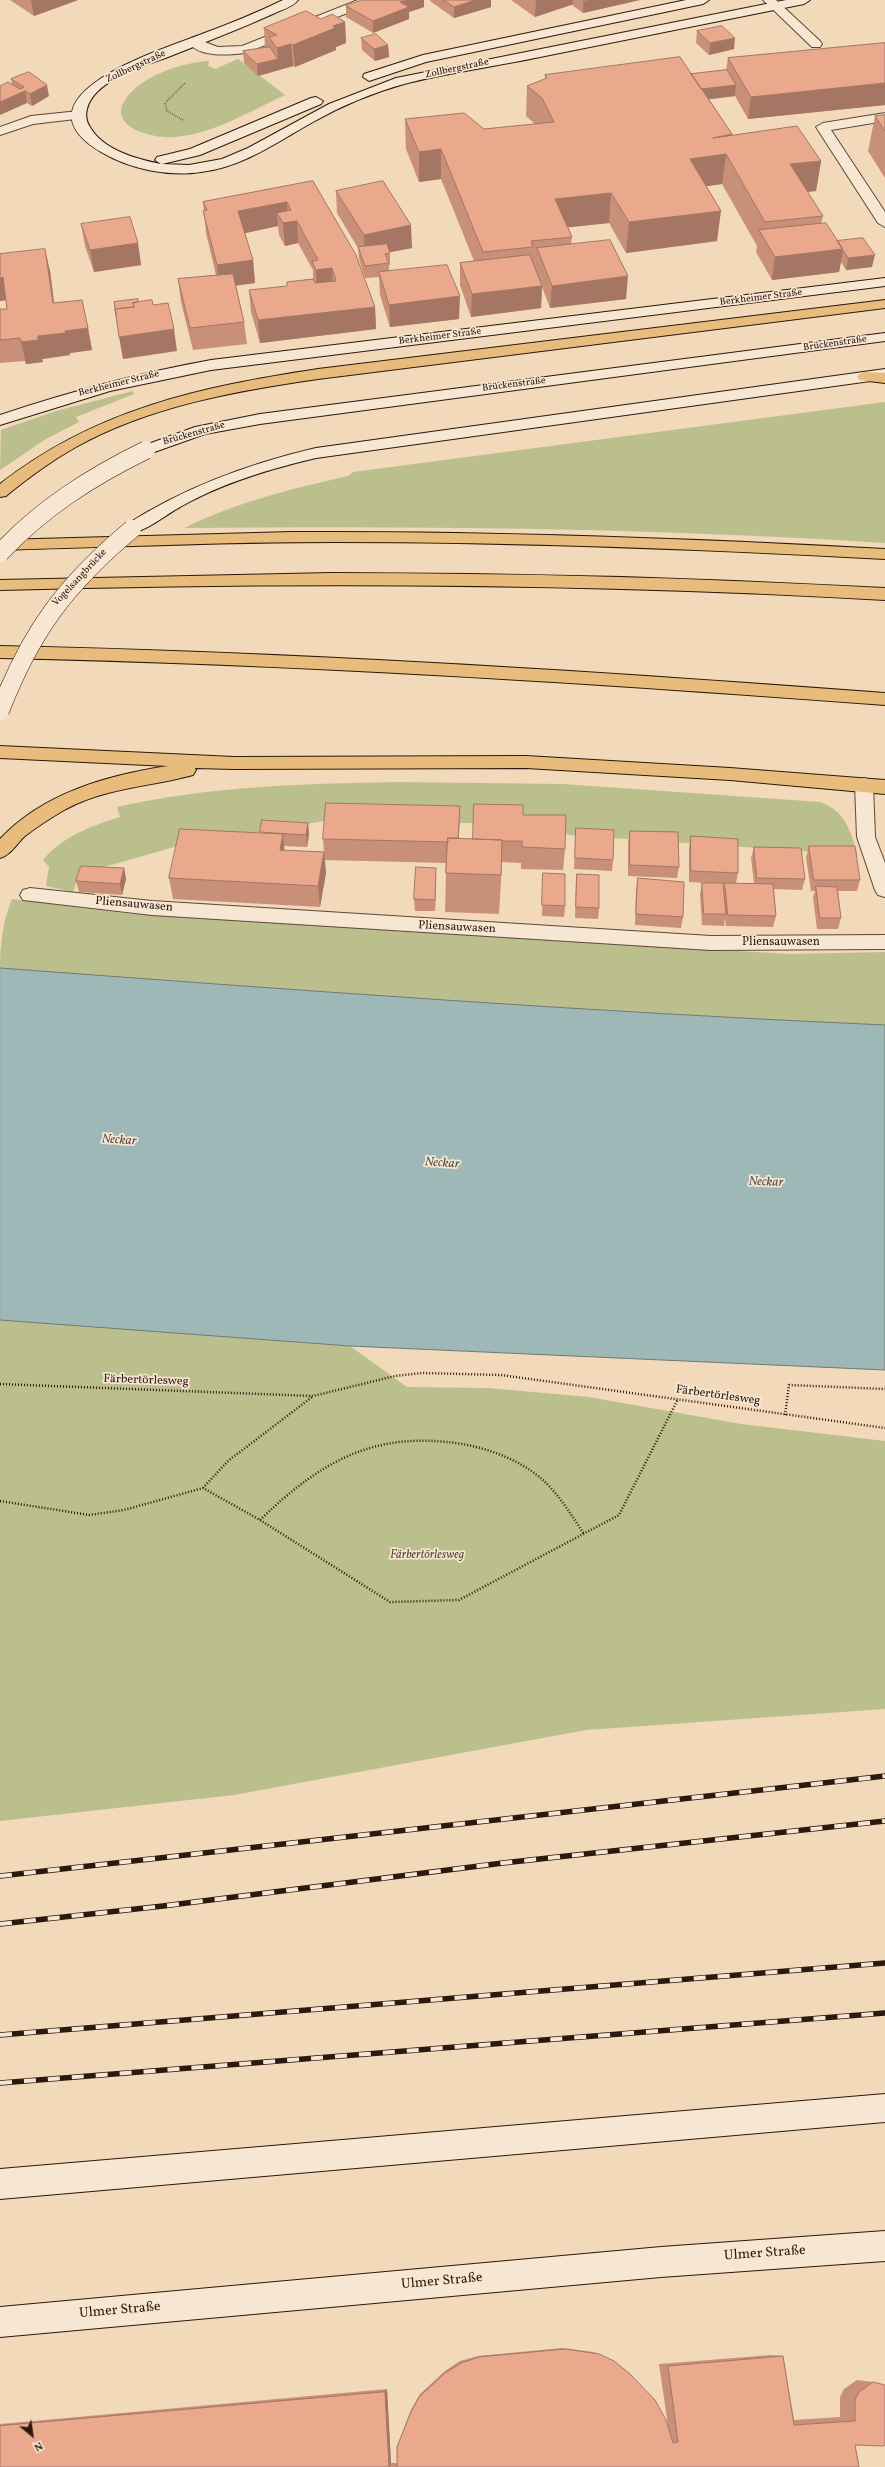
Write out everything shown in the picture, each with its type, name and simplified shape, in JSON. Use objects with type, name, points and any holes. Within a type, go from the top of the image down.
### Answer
[{"type":"highway","points":[[0,492],[44,459],[94,433],[120,421],[175,401],[215,391],[276,380],[885,304]]},
{"type":"highway","points":[[865,378],[885,378]]},
{"type":"highway","points":[[0,545],[331,537],[464,538],[633,541],[885,554]]},
{"type":"highway","points":[[0,585],[174,579],[474,578],[649,581],[885,594]]},
{"type":"highway","points":[[0,652],[216,657],[493,671],[885,699]]},
{"type":"highway","points":[[0,752],[234,763],[526,762],[730,774],[885,787]]},
{"type":"highway","points":[[0,851],[9,839],[32,820],[69,800],[143,778],[234,763]]},
{"type":"main road","name":"Zollbergstraße","points":[[292,0],[128,69],[100,84],[84,99],[79,115],[80,124],[89,138],[107,150],[125,158],[171,170],[214,166],[246,154],[314,116],[350,99],[401,81],[772,3],[804,0]]},
{"type":"main road","points":[[194,42],[212,51],[226,52],[245,49],[369,0]]},
{"type":"main road","name":"Zollbergstraße","points":[[125,158],[158,160],[195,152],[403,64],[703,0]]},
{"type":"main road","points":[[772,3],[816,44]]},
{"type":"main road","points":[[0,131],[31,120],[79,115]]},
{"type":"main road","points":[[885,117],[823,127],[885,223]]},
{"type":"main road","name":"Berkheimer Straße","points":[[0,420],[97,389],[170,372],[211,365],[885,282]]},
{"type":"main road","name":"Brückenstraße","points":[[0,553],[24,529],[78,487],[146,450],[201,430],[260,419],[885,337]]},
{"type":"main road","points":[[865,378],[885,374]]},
{"type":"main road","name":"Vogelsangbrücke","points":[[0,711],[20,660],[40,624],[91,564],[109,547],[154,514],[198,489],[229,476],[269,464],[342,448],[865,378]]},
{"type":"main road","points":[[864,785],[866,838],[885,890]]},
{"type":"main road","name":"Pliensauwasen","points":[[30,894],[152,908],[703,942],[885,942]]},
{"type":"main road","points":[[0,2184],[885,2108]]},
{"type":"main road","name":"Ulmer Straße","points":[[0,2322],[661,2262],[885,2246]]},
{"type":"path","points":[[188,123],[172,115],[167,110],[165,103],[178,89],[214,66],[226,52]]},
{"type":"path","name":"Färbertörlesweg","points":[[0,1384],[313,1396],[395,1376],[422,1373],[501,1375],[544,1379],[885,1428]]},
{"type":"path","points":[[785,1414],[789,1385],[885,1389]]},
{"type":"path","points":[[0,1501],[89,1515],[124,1510],[203,1488],[228,1461],[313,1396]]},
{"type":"path","points":[[203,1488],[260,1520],[390,1602],[459,1600],[619,1515],[678,1399]]},
{"type":"path","points":[[260,1520],[286,1493],[317,1470],[350,1453],[386,1442],[422,1439],[459,1443],[495,1452],[520,1463],[544,1482],[564,1505],[584,1534]]},
{"type":"green space","points":[[238,59],[285,95],[217,127],[202,132],[174,137],[145,134],[128,125],[122,118],[121,110],[125,100],[132,91],[151,77],[175,67],[187,64],[209,61],[208,66],[215,69]]},
{"type":"green space","points":[[133,391],[134,394],[76,417],[79,422],[46,439],[0,470],[1,430],[56,411]]},
{"type":"green space","points":[[885,402],[885,543],[710,534],[534,529],[359,527],[184,528],[245,503],[284,491],[348,476],[353,472]]},
{"type":"green space","points":[[396,782],[563,784],[820,802],[829,806],[841,816],[846,823],[858,855],[570,835],[536,824],[324,821],[185,844],[79,874],[73,892],[46,886],[49,867],[43,860],[59,844],[69,838],[88,828],[120,817],[117,807],[152,800],[221,790],[290,785]]},
{"type":"green space","points":[[12,899],[132,914],[435,933],[790,954],[885,952],[885,1025],[553,1007],[0,968],[3,933],[6,916]]},
{"type":"green space","points":[[0,1320],[350,1346],[407,1387],[488,1388],[589,1397],[741,1424],[885,1441],[885,1709],[586,1730],[234,1795],[0,1821]]},
{"type":"water","name":"Neckar","points":[[0,968],[553,1007],[885,1025],[885,1370],[350,1346],[0,1320]]},
{"type":"building","points":[[362,0],[409,0],[400,2],[409,7],[373,21],[346,6]]},
{"type":"building","points":[[444,0],[476,0],[454,7]]},
{"type":"building","points":[[306,11],[321,19],[332,14],[345,22],[333,26],[335,28],[293,45],[291,44],[277,48],[269,37],[277,35],[264,28]]},
{"type":"building","points":[[722,26],[735,38],[710,43],[697,31]]},
{"type":"building","points":[[376,34],[388,45],[374,49],[361,38]]},
{"type":"building","points":[[885,43],[885,83],[751,97],[728,58]]},
{"type":"building","points":[[270,47],[278,59],[257,64],[243,51]]},
{"type":"building","points":[[680,57],[732,134],[713,138],[797,126],[821,161],[790,164],[823,216],[765,222],[726,154],[690,159],[721,211],[629,222],[611,193],[555,199],[572,237],[531,241],[533,247],[483,252],[441,149],[419,152],[405,119],[464,113],[484,129],[554,122],[542,98],[527,86],[547,78],[545,75]]},
{"type":"building","points":[[727,70],[736,85],[701,89],[691,74]]},
{"type":"building","points":[[29,72],[47,85],[30,94],[25,91],[0,102],[0,86],[8,82],[20,89],[24,87],[11,79]]},
{"type":"building","points":[[885,115],[885,131],[875,116]]},
{"type":"building","points":[[313,181],[356,255],[375,307],[258,320],[249,290],[287,286],[287,282],[313,279],[315,283],[336,281],[332,268],[316,270],[312,261],[318,260],[297,221],[283,223],[277,213],[291,210],[287,202],[238,211],[253,260],[217,265],[203,211],[207,210],[203,202]]},
{"type":"building","points":[[383,181],[411,225],[364,235],[336,191]]},
{"type":"building","points":[[130,217],[138,243],[90,250],[81,224]]},
{"type":"building","points":[[826,223],[843,249],[775,257],[759,230]]},
{"type":"building","points":[[863,238],[875,255],[848,258],[837,241]]},
{"type":"building","points":[[610,240],[628,276],[552,286],[537,248]]},
{"type":"building","points":[[387,244],[390,253],[385,254],[389,263],[365,266],[358,247]]},
{"type":"building","points":[[45,249],[53,303],[82,300],[88,328],[65,331],[66,333],[38,336],[38,340],[21,342],[20,338],[0,340],[0,309],[7,309],[3,277],[0,278],[0,254]]},
{"type":"building","points":[[530,255],[542,286],[472,294],[460,263]]},
{"type":"building","points":[[447,265],[460,296],[389,305],[379,272]]},
{"type":"building","points":[[233,274],[244,322],[190,328],[178,279]]},
{"type":"building","points":[[138,299],[138,302],[133,303],[134,307],[115,309],[114,302]]},
{"type":"building","points":[[152,300],[153,305],[168,303],[174,329],[119,337],[115,309],[134,307],[133,303]]},
{"type":"building","points":[[326,803],[460,806],[458,838],[448,838],[448,842],[323,839]]},
{"type":"building","points":[[474,804],[523,805],[523,815],[566,815],[565,849],[522,847],[522,841],[473,839]]},
{"type":"building","points":[[262,820],[308,823],[306,835],[260,832]]},
{"type":"building","points":[[576,828],[614,830],[613,860],[575,858]]},
{"type":"building","points":[[180,829],[283,834],[280,850],[324,852],[318,886],[169,878]]},
{"type":"building","points":[[630,831],[678,832],[679,867],[630,865]]},
{"type":"building","points":[[691,836],[738,839],[738,873],[691,871]]},
{"type":"building","points":[[448,838],[502,840],[501,875],[446,873]]},
{"type":"building","points":[[809,846],[855,846],[860,880],[814,880]]},
{"type":"building","points":[[754,847],[801,848],[805,879],[757,878]]},
{"type":"building","points":[[81,866],[124,868],[120,884],[76,881]]},
{"type":"building","points":[[416,867],[436,868],[435,900],[414,899]]},
{"type":"building","points":[[543,873],[565,874],[565,906],[542,905]]},
{"type":"building","points":[[577,874],[599,875],[599,908],[576,907]]},
{"type":"building","points":[[638,878],[684,882],[683,917],[636,914]]},
{"type":"building","points":[[702,883],[723,883],[726,914],[704,914]]},
{"type":"building","points":[[725,883],[773,884],[776,916],[728,915]]},
{"type":"building","points":[[816,886],[837,887],[841,918],[820,918]]},
{"type":"building","points":[[566,2349],[599,2354],[614,2361],[629,2373],[655,2400],[666,2420],[673,2443],[678,2442],[668,2366],[783,2356],[794,2425],[855,2421],[855,2400],[859,2392],[873,2382],[885,2385],[885,2445],[855,2445],[859,2467],[397,2467],[397,2447],[410,2414],[419,2397],[445,2373],[461,2363],[479,2357]]},
{"type":"building","points":[[385,2392],[389,2467],[0,2467],[0,2426]]},
{"type":"railway","points":[[0,1876],[885,1776]]},
{"type":"railway","points":[[0,1924],[163,1906],[503,1863],[885,1821]]},
{"type":"railway","points":[[0,2035],[885,1963]]},
{"type":"railway","points":[[0,2083],[885,2013]]}]
